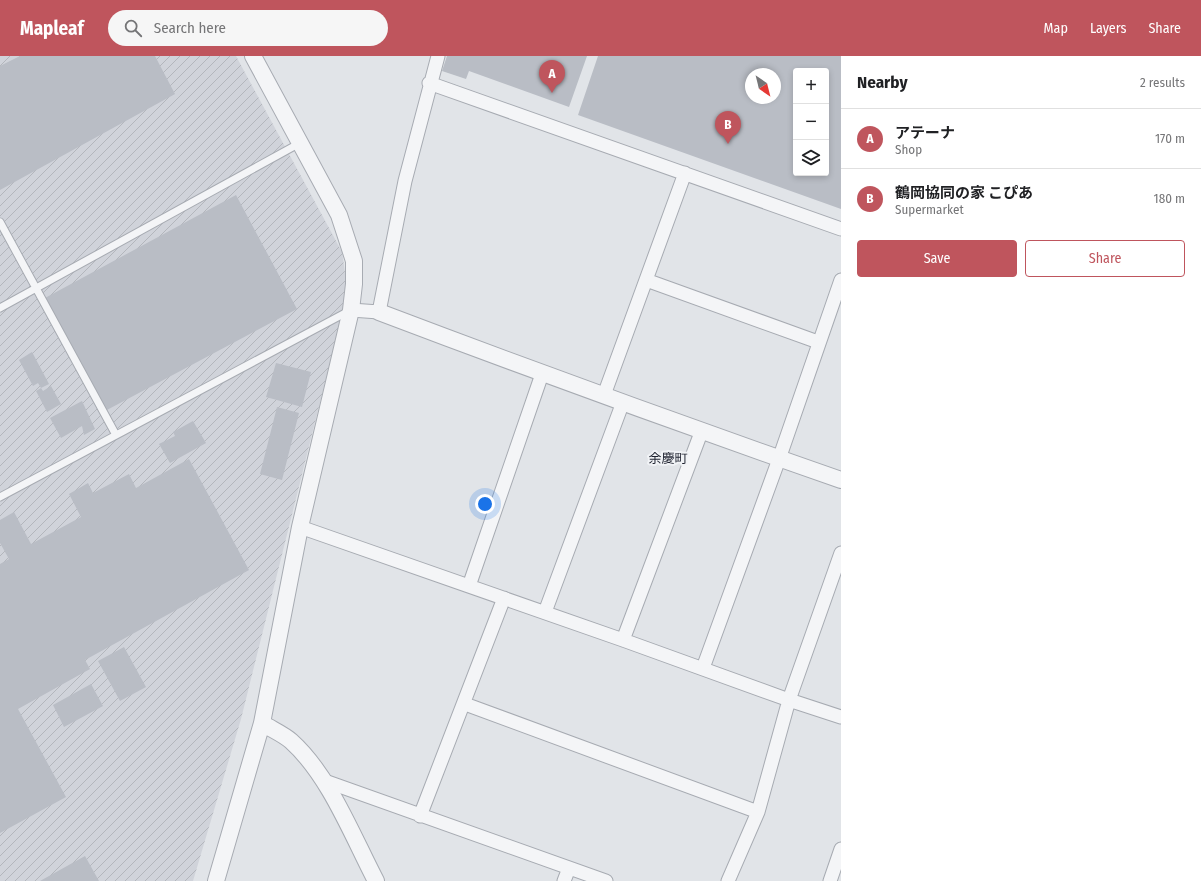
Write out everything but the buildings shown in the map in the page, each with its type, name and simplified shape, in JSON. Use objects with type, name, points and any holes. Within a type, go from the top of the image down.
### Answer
[{"type":"street","points":[[216,881],[262,723],[300,527],[351,310],[354,284],[354,261],[339,215],[253,56]]},
{"type":"street","points":[[379,312],[404,180],[438,56]]},
{"type":"street","points":[[430,83],[841,229]]},
{"type":"street","points":[[604,394],[685,173]]},
{"type":"street","points":[[646,280],[818,342]]},
{"type":"street","points":[[703,668],[779,459],[818,342],[841,280]]},
{"type":"street","points":[[351,310],[379,312],[542,374],[604,394],[779,459],[841,480]]},
{"type":"street","points":[[469,586],[542,374]]},
{"type":"street","points":[[545,612],[623,402]]},
{"type":"street","points":[[623,640],[702,430]]},
{"type":"street","points":[[300,527],[841,717]]},
{"type":"street","points":[[728,881],[758,812],[789,700],[841,552]]},
{"type":"street","points":[[420,816],[465,704],[504,598]]},
{"type":"street","points":[[465,704],[758,812]]},
{"type":"street","points":[[262,723],[290,740],[312,763],[325,782],[376,881]]},
{"type":"street","points":[[325,782],[606,881]]},
{"type":"street","points":[[830,881],[841,849]]},
{"type":"street","points":[[564,881],[569,868]]},
{"type":"lane","points":[[0,308],[300,144]]},
{"type":"lane","points":[[0,222],[116,435]]},
{"type":"lane","points":[[0,497],[351,310]]},
{"type":"shaded area","points":[[0,56],[236,56],[342,252],[347,286],[344,306],[241,719],[193,881],[0,881]]},
{"type":"place","name":"アテーナ","points":[[552,93]]},
{"type":"place","name":"鶴岡協同の家 こぴあ","points":[[728,144]]},
{"type":"district","name":"余慶町","points":[[668,458]]}]
